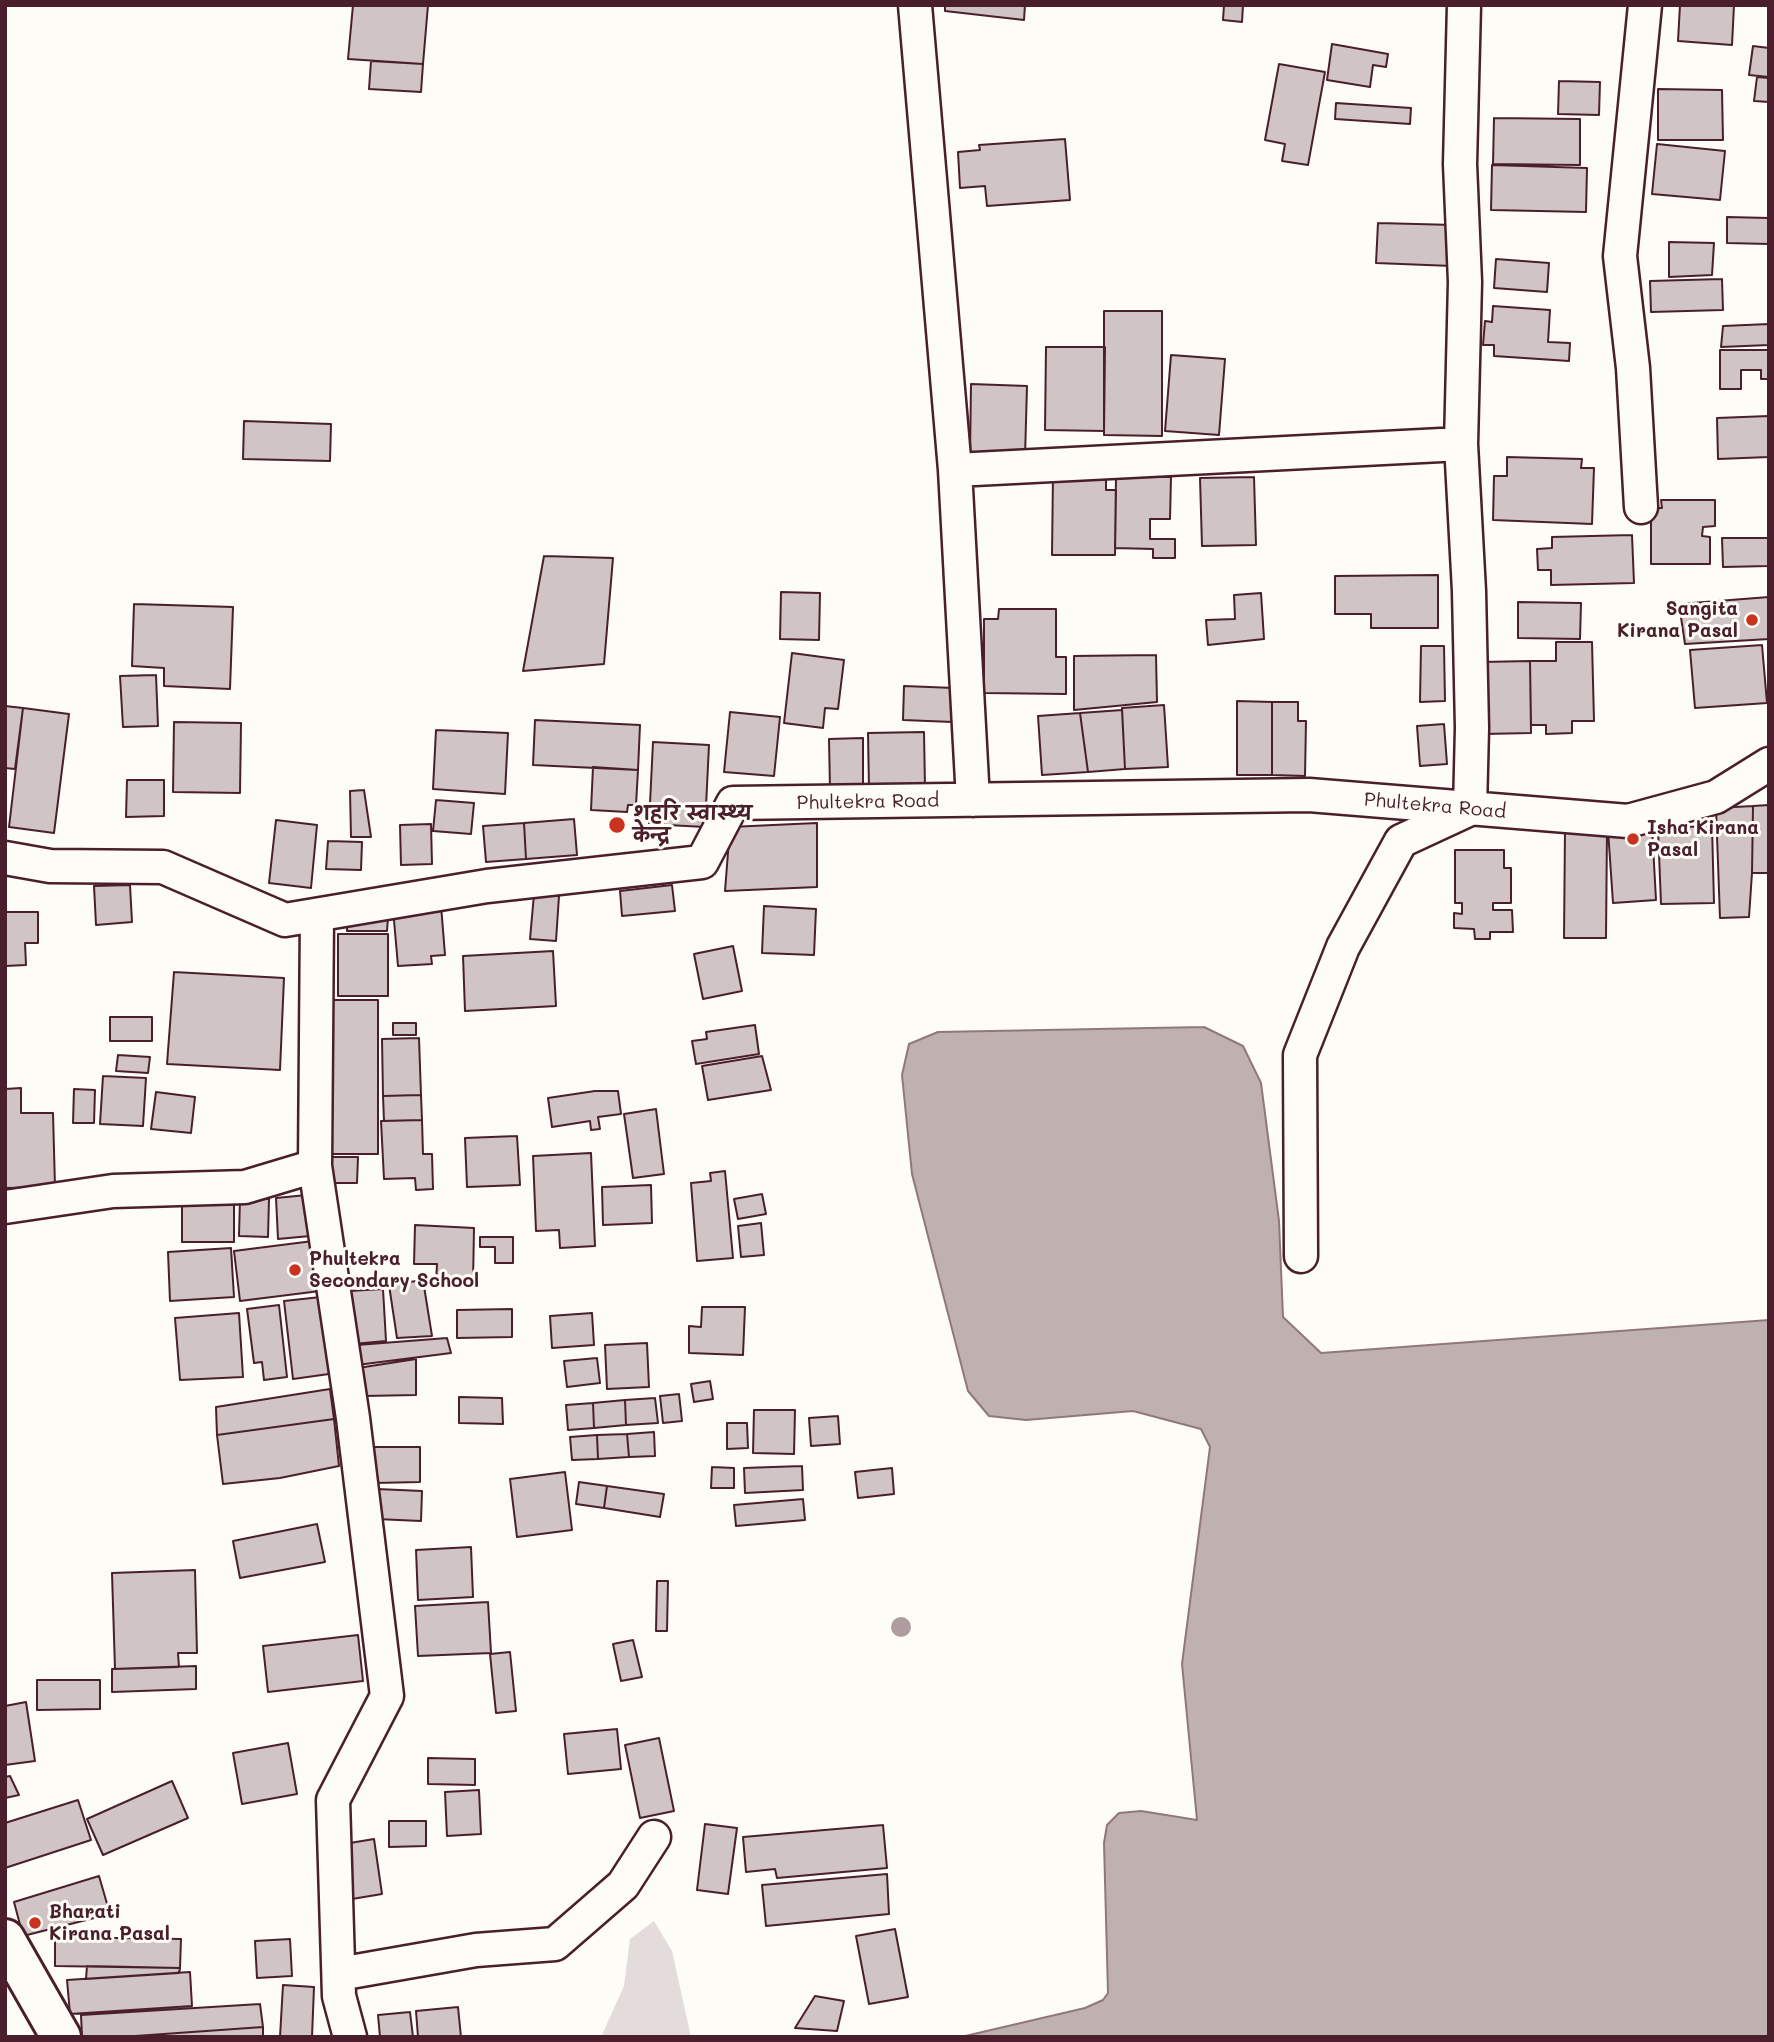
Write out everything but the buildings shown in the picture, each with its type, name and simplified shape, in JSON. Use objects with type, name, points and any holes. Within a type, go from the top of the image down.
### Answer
[{"type":"main road","points":[[5,1939],[61,2037]]},
{"type":"street","points":[[915,5],[955,470],[973,800]]},
{"type":"street","points":[[1301,1256],[1300,1055],[1343,947],[1401,841],[1470,809],[1470,646],[1461,444],[1465,282],[1460,164],[1464,5]]},
{"type":"street","points":[[1641,507],[1633,368],[1620,256],[1645,5]]},
{"type":"street","points":[[955,470],[1461,444]]},
{"type":"street","name":"Phultekra Road","points":[[5,858],[50,866],[163,867],[285,920],[487,886],[702,862],[733,803],[1309,795],[1628,821],[1716,797],[1769,764]]},
{"type":"street","points":[[317,915],[315,1166],[353,1418],[387,1696],[333,1800],[339,1996],[350,2037]]},
{"type":"street","points":[[5,1206],[113,1191],[245,1187],[315,1166]]},
{"type":"street","points":[[339,1974],[476,1950],[555,1944],[623,1885],[654,1837]]},
{"type":"shaded area","points":[[1204,1027],[1243,1046],[1261,1083],[1279,1221],[1283,1317],[1321,1353],[1769,1320],[1769,2037],[961,2037],[1085,2008],[1103,2000],[1108,1993],[1104,1843],[1107,1825],[1119,1813],[1141,1811],[1197,1820],[1182,1664],[1210,1447],[1201,1429],[1133,1411],[1026,1420],[989,1416],[968,1391],[912,1174],[902,1075],[909,1044],[938,1032]]},
{"type":"shaded area","points":[[654,1921],[672,1951],[691,2037],[601,2037],[624,1986],[630,1939]]},
{"type":"place","name":"Sangita Kirana Pasal","points":[[1752,620]]},
{"type":"place","name":"शहरि स्वास्थ्य केन्द्र","points":[[617,825]]},
{"type":"place","name":"Isha Kirana Pasal","points":[[1633,839]]},
{"type":"place","name":"Phultekra Secondary School","points":[[295,1270]]},
{"type":"place","name":"Bharati Kirana Pasal","points":[[35,1923]]}]
